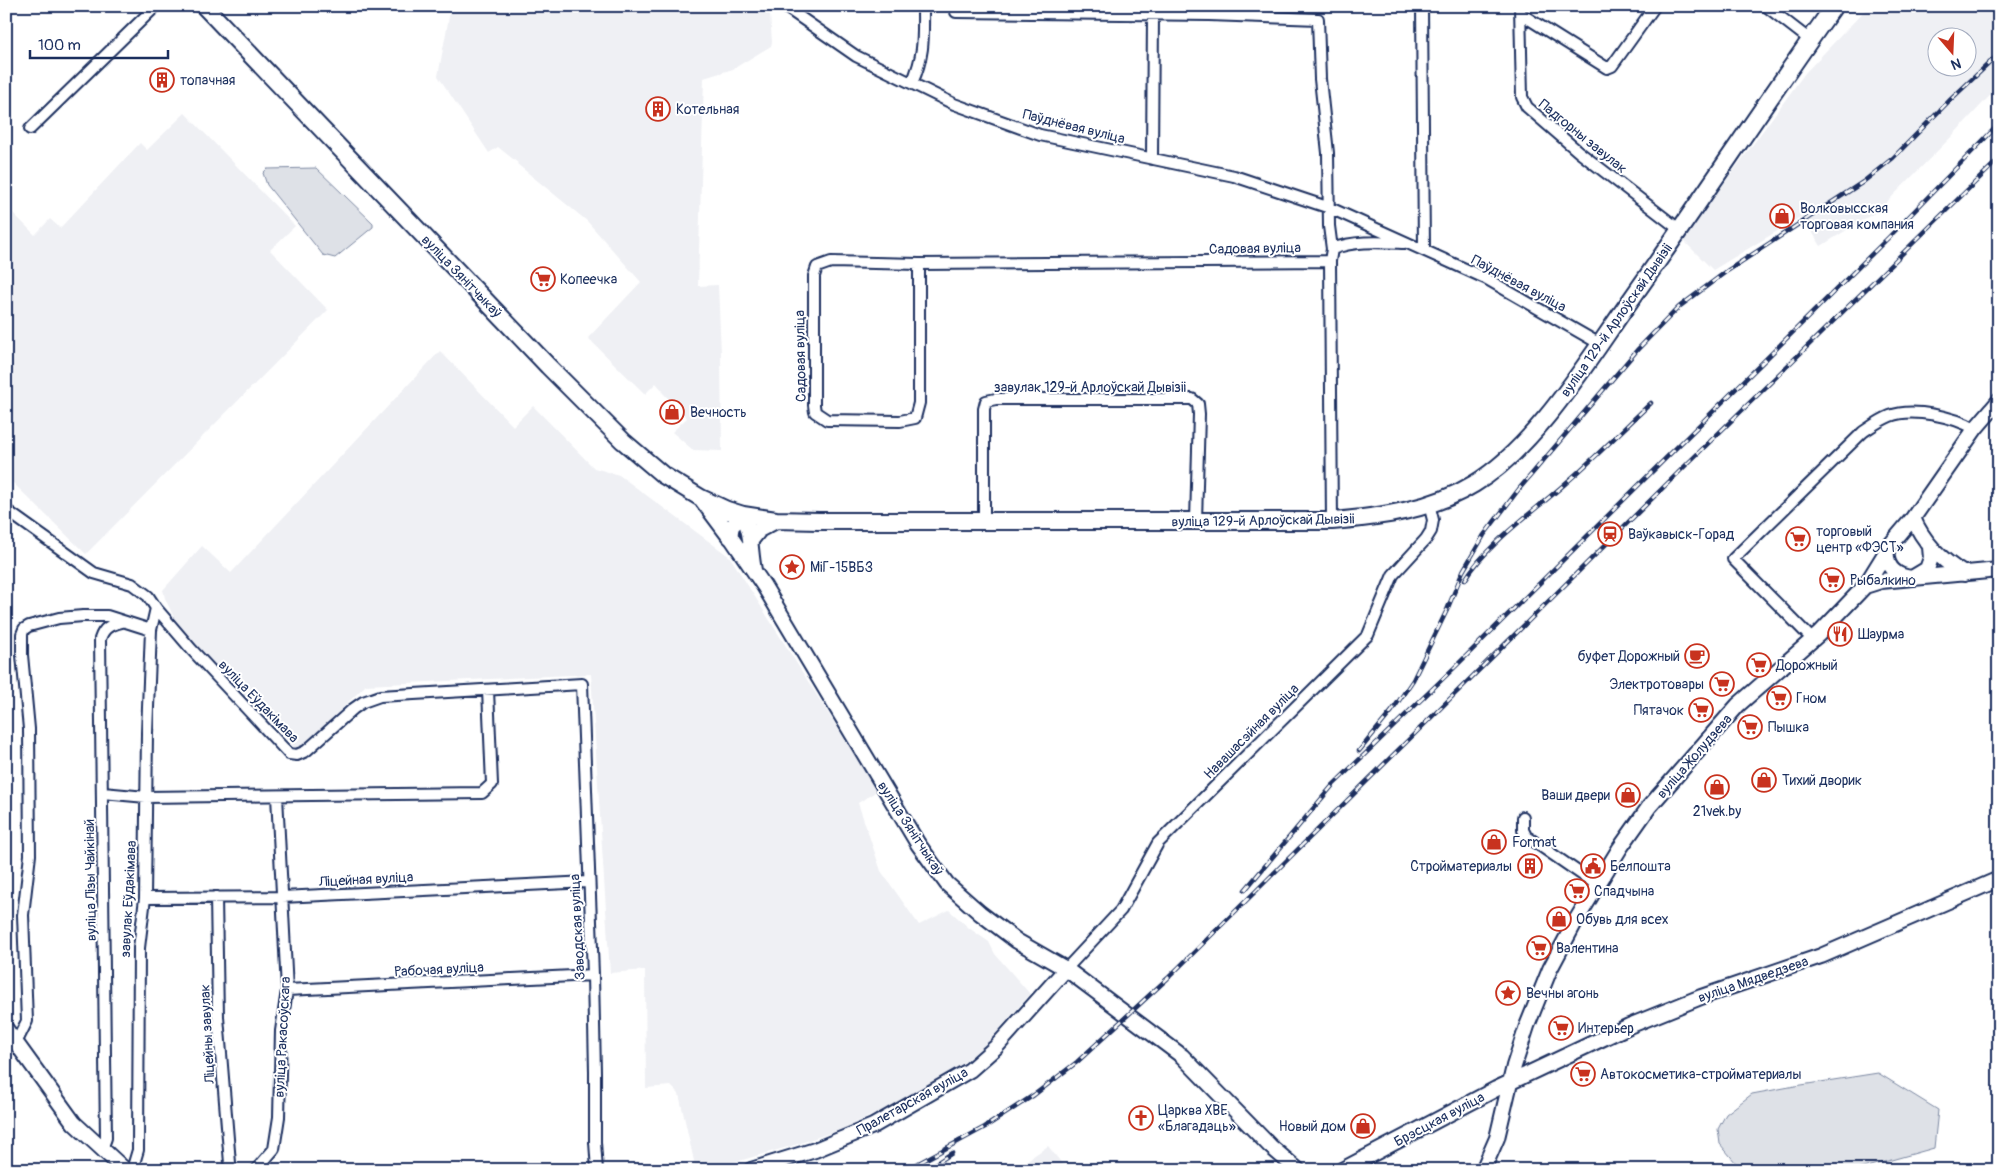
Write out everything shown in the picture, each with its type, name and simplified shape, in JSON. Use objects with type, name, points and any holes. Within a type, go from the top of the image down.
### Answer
[{"type":"main road","name":"вуліца Зянітчыкаў","points":[[204,6],[623,442],[664,475],[701,498],[743,515],[776,520]]},
{"type":"main road","name":"вуліца 129-й Арлоўскай Дывізіі","points":[[776,520],[984,522],[1332,521],[1372,517],[1429,504],[1473,485],[1513,454],[1559,400],[1680,230],[1834,6]]},
{"type":"main road","name":"вуліца Жолудзева","points":[[1483,1170],[1497,1138],[1508,1083],[1527,1026],[1550,969],[1620,848],[1650,807],[1738,705],[1813,640],[1865,586],[1889,548],[1913,518],[1975,429],[1999,401]]},
{"type":"main road","points":[[701,498],[730,536]]},
{"type":"main road","points":[[730,536],[732,526],[743,515],[749,526],[750,549],[754,570]]},
{"type":"main road","points":[[1913,518],[1928,544],[1931,558],[1927,569],[1912,578],[1899,575],[1891,568],[1888,562],[1889,548],[1905,538],[1919,539],[1928,544],[1953,567],[1964,574]]},
{"type":"main road","points":[[751,539],[759,529],[776,520]]},
{"type":"main road","name":"вуліца Зянітчыкаў","points":[[730,536],[754,570],[918,844],[947,884],[980,913],[1017,941],[1066,969],[1182,1056],[1294,1169]]},
{"type":"main road","points":[[1865,586],[1881,581],[1999,570]]},
{"type":"main road","name":"вуліца Мядведзева","points":[[1508,1083],[1629,1026],[1701,997],[1830,952],[1999,879]]},
{"type":"main road","name":"Пралетарская вуліца","points":[[751,1170],[815,1150],[873,1126],[970,1070],[996,1046],[1066,969]]},
{"type":"main road","points":[[6,1029],[74,1123],[125,1170]]},
{"type":"main road","name":"Брэсцкая вуліца","points":[[1342,1170],[1508,1083]]},
{"type":"street","points":[[30,129],[156,6]]},
{"type":"street","name":"Паўднёвая вуліца","points":[[784,6],[856,56],[954,104],[1040,135],[1234,176],[1330,208],[1485,278],[1600,344]]},
{"type":"street","points":[[912,83],[919,68],[924,48],[923,6]]},
{"type":"street","points":[[1422,6],[1424,249]]},
{"type":"street","points":[[1521,10],[1607,68],[1612,66],[1655,6]]},
{"type":"street","points":[[1766,6],[1810,40]]},
{"type":"street","points":[[956,12],[1153,14],[1209,10],[1318,19],[1320,78],[1328,153],[1329,226],[1332,248],[1330,261],[1332,521]]},
{"type":"street","name":"Падгорны завулак","points":[[1521,10],[1522,97],[1527,107],[1579,152],[1680,230]]},
{"type":"street","points":[[1152,159],[1153,14]]},
{"type":"street","points":[[1332,248],[1360,242],[1410,243]]},
{"type":"street","name":"Садовая вуліца","points":[[919,264],[919,403],[915,418],[900,421],[827,420],[816,412],[814,404],[814,276],[816,267],[831,262],[919,264],[1330,261]]},
{"type":"street","name":"завулак 129-й Арлоўскай Дывізіі","points":[[984,522],[984,409],[986,401],[1006,399],[1192,399],[1198,404],[1199,414],[1196,521]]},
{"type":"street","points":[[1813,640],[1733,559],[1863,432],[1876,422],[1892,415],[1922,414],[1952,418],[1975,429]]},
{"type":"street","name":"Навашасэйная вуліца","points":[[1066,969],[1121,910],[1158,843],[1368,635],[1393,575],[1431,531],[1433,520],[1429,504]]},
{"type":"street","points":[[6,510],[94,573],[132,584],[148,596],[156,608],[151,630],[107,616],[83,616],[59,618],[29,626],[24,629],[22,634],[29,729],[30,855],[23,915],[27,1021],[16,1043]]},
{"type":"street","name":"вуліца Еўдакімава","points":[[156,608],[232,694],[289,754],[297,755],[306,751],[353,709],[363,702],[380,696],[582,684]]},
{"type":"street","name":"вуліца Лізы Чайкінай","points":[[102,1149],[106,1138],[100,639],[102,632],[109,625],[122,622]]},
{"type":"street","name":"завулак Еўдакімава","points":[[132,1170],[138,1150],[139,948],[145,898],[151,630]]},
{"type":"street","name":"Заводская вуліца","points":[[582,684],[593,975],[597,1170]]},
{"type":"street","points":[[103,793],[146,797],[467,795],[482,793],[492,784],[488,690]]},
{"type":"street","name":"вуліца Ракасоўскага","points":[[256,1170],[274,1150],[279,1117],[281,1031],[287,990],[277,796]]},
{"type":"street","points":[[1523,817],[1523,830],[1526,836],[1597,885]]},
{"type":"street","name":"Ліцейная вуліца","points":[[145,898],[282,897],[588,882]]},
{"type":"street","name":"Ліцейны завулак","points":[[216,897],[218,1017],[229,1170]]},
{"type":"street","name":"Рабочая вуліца","points":[[287,990],[593,975]]},
{"type":"shaded area","points":[[451,6],[760,6],[770,14],[771,46],[733,69],[704,78],[698,286],[718,285],[722,451],[693,450],[672,432],[687,418],[656,383],[645,394],[588,338],[641,282],[587,221],[498,147],[489,153],[438,76]]},
{"type":"shaded area","points":[[1869,6],[1999,6],[1999,86],[1879,210],[1821,246],[1802,216],[1713,270],[1683,240],[1805,73]]},
{"type":"shaded area","points":[[185,113],[295,226],[270,250],[328,310],[86,554],[6,476],[6,206],[35,235],[50,219],[60,228],[140,143],[147,150]]},
{"type":"shaded area","points":[[316,168],[373,223],[373,227],[335,258],[323,255],[267,185],[263,173],[267,169]]},
{"type":"shaded area","points":[[440,351],[513,426],[533,406],[594,468],[619,475],[730,557],[877,791],[858,803],[881,871],[919,925],[949,910],[969,928],[989,942],[995,954],[1030,994],[986,1044],[944,1077],[881,1111],[844,1128],[798,1144],[708,1170],[696,1170],[679,1094],[671,1086],[646,1088],[645,970],[610,973],[591,674],[366,685],[298,751],[179,629],[163,590],[202,546],[231,573]]},
{"type":"shaded area","points":[[1878,1073],[1938,1110],[1934,1148],[1856,1170],[1792,1170],[1736,1163],[1720,1144],[1718,1129],[1726,1114],[1752,1094]]},
{"type":"shaded area","points":[[1048,1146],[1067,1170],[1013,1170]]},
{"type":"railway","points":[[1359,751],[1392,711],[1413,680],[1447,610],[1463,571],[1484,535],[1519,489],[1638,349],[1679,307],[1727,271],[1863,182],[1893,158],[1999,54]]},
{"type":"railway","points":[[1245,890],[1333,785],[1455,667],[1889,237],[1999,124]]},
{"type":"railway","points":[[906,1170],[985,1127],[1034,1095],[1077,1062],[1168,978],[1686,465],[1999,159]]},
{"type":"railway","points":[[1465,580],[1474,566],[1499,540],[1578,472],[1651,403]]},
{"type":"railway","points":[[926,1170],[952,1153]]},
{"type":"place","name":"топачная","points":[[162,80]]},
{"type":"place","name":"Котельная","points":[[658,109]]},
{"type":"place","name":"Волковысская торговая компания","points":[[1782,216]]},
{"type":"place","name":"Копеечка","points":[[543,279]]},
{"type":"place","name":"Вечность","points":[[672,412]]},
{"type":"place","name":"Ваўкавыск-Горад","points":[[1610,534]]},
{"type":"place","name":"торговый центр «ФЭСТ»","points":[[1798,539]]},
{"type":"place","name":"МіГ-15ВБЗ","points":[[792,567]]},
{"type":"place","name":"Рыбалкино","points":[[1832,580]]},
{"type":"place","name":"Шаурма","points":[[1840,634]]},
{"type":"place","name":"буфет Дорожный","points":[[1697,656]]},
{"type":"place","name":"Дорожный","points":[[1759,665]]},
{"type":"place","name":"Электротовары","points":[[1722,684]]},
{"type":"place","name":"Гном","points":[[1779,698]]},
{"type":"place","name":"Пятачок","points":[[1701,710]]},
{"type":"place","name":"Пышка","points":[[1750,727]]},
{"type":"place","name":"Тихий дворик","points":[[1764,780]]},
{"type":"place","name":"21vek.by","points":[[1717,787]]},
{"type":"place","name":"Ваши двери","points":[[1628,795]]},
{"type":"place","name":"Format","points":[[1494,842]]},
{"type":"place","name":"Стройматериалы","points":[[1530,866]]},
{"type":"place","name":"Белпошта","points":[[1593,866]]},
{"type":"place","name":"Спадчына","points":[[1577,891]]},
{"type":"place","name":"Обувь для всех","points":[[1559,919]]},
{"type":"place","name":"Валентина","points":[[1539,948]]},
{"type":"place","name":"Вечны агонь","points":[[1508,993]]},
{"type":"place","name":"Интерьер","points":[[1561,1028]]},
{"type":"place","name":"Автокосметика-стройматериалы","points":[[1583,1074]]},
{"type":"place","name":"Царква ХВЕ «Благадаць»","points":[[1141,1118]]},
{"type":"place","name":"Новый дом","points":[[1363,1126]]}]
